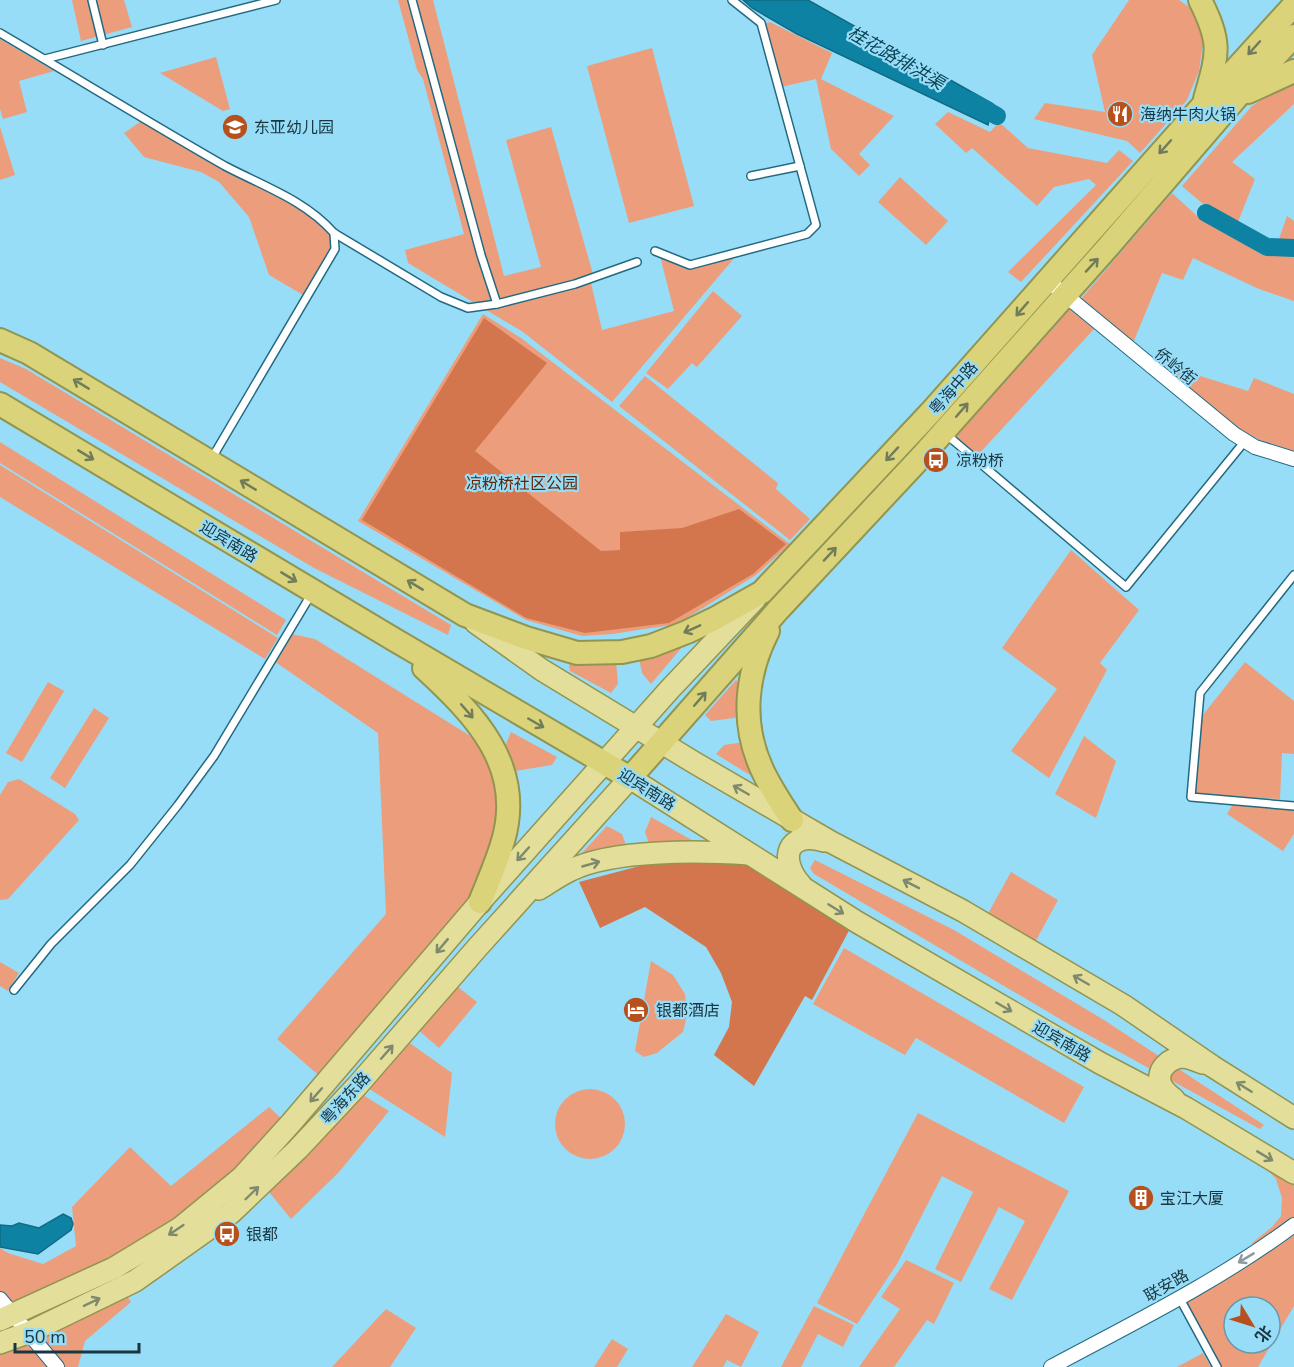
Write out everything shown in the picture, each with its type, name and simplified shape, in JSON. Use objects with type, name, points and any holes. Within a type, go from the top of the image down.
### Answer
[{"type":"highway","points":[[1200,0],[1217,38],[1216,61],[1204,104]]},
{"type":"highway","name":"粤海中路","points":[[630,778],[779,609],[943,432],[1055,288],[1204,104],[1294,5]]},
{"type":"highway","name":"粤海中路","points":[[762,591],[930,413],[1055,288],[1108,247],[1236,98],[1294,36]]},
{"type":"highway","points":[[1236,98],[1294,71]]},
{"type":"highway","points":[[0,340],[28,353],[465,615],[526,638],[578,653],[622,652],[651,646],[687,632],[762,591]]},
{"type":"highway","name":"迎宾南路","points":[[0,404],[630,778]]},
{"type":"highway","points":[[779,609],[758,653],[751,675],[748,710],[753,746],[761,768],[792,820]]},
{"type":"highway","points":[[395,640],[468,712],[486,736],[502,764],[508,797],[506,823],[503,840],[480,902]]},
{"type":"main road","name":"粤海中路","points":[[604,763],[762,591]]},
{"type":"main road","points":[[465,615],[542,670],[636,728],[831,843],[958,908],[1123,1005],[1212,1066],[1294,1118]]},
{"type":"main road","name":"粤海东路","points":[[5,1311],[114,1268],[180,1228],[242,1177],[291,1124],[480,902],[604,763]]},
{"type":"main road","name":"粤海东路","points":[[0,1342],[30,1332],[135,1281],[231,1213],[298,1149],[342,1102],[630,778]]},
{"type":"main road","name":"迎宾南路","points":[[630,778],[857,922],[1100,1063],[1186,1108],[1294,1173]]},
{"type":"main road","points":[[803,887],[789,868],[789,851],[802,838],[813,837],[831,843]]},
{"type":"main road","points":[[521,900],[572,869],[610,858],[713,852],[752,854]]},
{"type":"main road","points":[[1186,1108],[1166,1093],[1160,1084],[1159,1076],[1164,1066],[1171,1060],[1187,1057],[1212,1066]]},
{"type":"street","name":"侨岭街","points":[[1055,288],[1234,434],[1255,447],[1294,459]]},
{"type":"street","name":"联安路","points":[[1051,1367],[1179,1297],[1269,1244],[1294,1225]]},
{"type":"street","points":[[5,1311],[30,1332],[57,1367]]},
{"type":"lane","points":[[92,0],[102,45]]},
{"type":"lane","points":[[45,60],[276,0]]},
{"type":"lane","points":[[412,0],[481,255],[498,304]]},
{"type":"lane","points":[[655,251],[690,266],[807,234],[816,225],[761,23],[732,0]]},
{"type":"lane","points":[[0,33],[227,166],[297,203],[320,218],[333,233],[441,297],[468,308],[498,304],[575,284],[637,262]]},
{"type":"lane","points":[[751,176],[800,166]]},
{"type":"lane","points":[[210,462],[335,249],[333,233]]},
{"type":"lane","points":[[943,432],[1126,587],[1245,441]]},
{"type":"lane","points":[[1294,575],[1200,693],[1191,797],[1294,806]]},
{"type":"lane","points":[[14,990],[51,944],[130,865],[178,805],[214,756],[313,591]]},
{"type":"lane","points":[[1179,1297],[1216,1367]]},
{"type":"green space","points":[[72,0],[124,0],[132,27],[81,41]]},
{"type":"green space","points":[[398,0],[433,0],[504,276],[541,267],[506,140],[551,127],[595,281],[591,283],[602,330],[674,311],[660,256],[690,268],[736,256],[612,402],[523,332],[408,263],[405,250],[464,234],[423,79],[417,70]]},
{"type":"green space","points":[[1129,0],[1179,0],[1195,11],[1204,36],[1199,71],[1187,100],[1140,153],[1127,141],[1034,119],[1045,103],[1105,112],[1092,55]]},
{"type":"green space","points":[[770,22],[832,53],[821,79],[894,116],[859,154],[870,165],[859,176],[831,149],[816,79],[781,87],[764,24]]},
{"type":"green space","points":[[0,39],[54,71],[19,81],[27,112],[3,119],[0,109]]},
{"type":"green space","points":[[652,48],[694,206],[629,223],[587,66]]},
{"type":"green space","points":[[216,57],[230,109],[223,111],[160,73]]},
{"type":"green space","points":[[1294,77],[1294,104],[1232,162],[1255,179],[1238,222],[1210,210],[1182,186],[1252,106]]},
{"type":"green space","points":[[948,112],[990,132],[999,122],[1028,148],[1107,163],[1119,150],[1133,161],[1021,282],[1008,272],[1096,185],[1089,179],[1054,187],[1037,206],[972,148],[966,153],[935,124]]},
{"type":"green space","points":[[143,120],[233,173],[301,209],[327,230],[332,239],[332,245],[303,295],[269,275],[249,217],[219,182],[201,172],[144,157],[124,133]]},
{"type":"green space","points":[[0,127],[15,175],[0,180]]},
{"type":"green space","points":[[900,177],[948,221],[926,245],[878,202]]},
{"type":"green space","points":[[1172,193],[1196,215],[1263,255],[1294,256],[1294,301],[1259,289],[1193,258],[1183,280],[1162,273],[1133,343],[1080,300]]},
{"type":"green space","points":[[1287,216],[1294,221],[1294,243],[1278,242]]},
{"type":"green space","points":[[713,291],[742,316],[697,367],[692,363],[668,389],[646,373]]},
{"type":"green space","points":[[1071,308],[1094,329],[977,456],[956,437]]},
{"type":"green space","name":"凉粉桥社区公园","points":[[483,314],[521,338],[790,544],[756,575],[677,624],[582,636],[526,620],[358,521]]},
{"type":"green space","points":[[0,358],[26,369],[451,625],[448,635],[314,568],[0,382]]},
{"type":"green space","points":[[1159,363],[1248,391],[1254,378],[1294,394],[1294,451],[1260,440],[1237,429]]},
{"type":"green space","points":[[645,376],[778,483],[776,489],[810,519],[790,540],[619,406]]},
{"type":"green space","points":[[0,442],[286,620],[277,635],[0,463]]},
{"type":"green space","points":[[0,465],[278,638],[265,659],[0,497]]},
{"type":"green space","points":[[1071,550],[1139,610],[1100,663],[1107,670],[1049,778],[1011,751],[1057,689],[1002,648]]},
{"type":"green space","points":[[292,634],[315,639],[488,747],[506,797],[478,901],[323,1079],[277,1039],[386,914],[378,733],[274,661]]},
{"type":"green space","points":[[683,646],[651,684],[642,673],[639,658]]},
{"type":"green space","points":[[573,660],[616,661],[618,684],[611,693],[570,671],[569,666]]},
{"type":"green space","points":[[1245,662],[1294,701],[1294,754],[1282,753],[1280,799],[1194,794],[1202,716]]},
{"type":"green space","points":[[736,680],[740,684],[741,717],[711,721],[705,715]]},
{"type":"green space","points":[[48,682],[64,691],[22,762],[6,753]]},
{"type":"green space","points":[[94,708],[109,718],[65,788],[50,778]]},
{"type":"green space","points":[[511,732],[557,757],[552,765],[515,771],[506,744]]},
{"type":"green space","points":[[1084,736],[1116,761],[1096,818],[1055,794]]},
{"type":"green space","points":[[745,742],[756,773],[750,775],[716,754],[724,745]]},
{"type":"green space","points":[[19,779],[75,814],[79,820],[8,899],[0,900],[0,795],[8,782]]},
{"type":"green space","points":[[1233,804],[1294,810],[1294,834],[1283,851],[1227,814]]},
{"type":"green space","points":[[651,817],[697,843],[650,847],[645,832]]},
{"type":"green space","points":[[607,826],[622,834],[627,848],[582,863],[582,853]]},
{"type":"green space","points":[[815,860],[954,930],[1104,1020],[1264,1125],[1260,1129],[1072,1026],[814,874],[810,868]]},
{"type":"green space","points":[[1011,872],[1058,900],[1033,946],[985,919]]},
{"type":"green space","points":[[844,948],[1084,1087],[1064,1123],[916,1038],[905,1055],[813,1004]]},
{"type":"green space","points":[[651,961],[673,975],[685,994],[687,1015],[683,1032],[657,1053],[644,1057],[635,1051]]},
{"type":"green space","points":[[0,962],[19,973],[8,991],[0,986]]},
{"type":"green space","points":[[453,983],[477,1002],[439,1048],[416,1028]]},
{"type":"green space","points":[[404,1039],[452,1073],[445,1137],[363,1085]]},
{"type":"green space","points":[[590,1089],[603,1092],[615,1099],[622,1111],[625,1124],[622,1137],[615,1149],[603,1156],[590,1159],[577,1156],[565,1149],[558,1137],[555,1124],[558,1111],[565,1099],[577,1092]]},
{"type":"green space","points":[[358,1092],[389,1111],[339,1172],[291,1219],[265,1187]]},
{"type":"green space","points":[[269,1107],[286,1123],[180,1224],[15,1308],[0,1292],[0,1248],[8,1253],[43,1264],[76,1246],[72,1207],[130,1147],[171,1186]]},
{"type":"green space","points":[[918,1113],[1069,1191],[1012,1300],[989,1289],[1025,1221],[999,1207],[961,1282],[935,1269],[973,1192],[942,1176],[897,1264],[857,1324],[817,1303]]},
{"type":"green space","points":[[1245,1146],[1294,1175],[1294,1223],[1255,1249],[1252,1243],[1272,1227],[1281,1216],[1282,1198],[1276,1179]]},
{"type":"green space","points":[[1294,1225],[1294,1306],[1282,1326],[1282,1295],[1222,1295],[1222,1355],[1265,1355],[1258,1367],[1217,1367],[1180,1297]]},
{"type":"green space","points":[[906,1260],[954,1283],[934,1324],[927,1320],[894,1367],[859,1367],[900,1309],[881,1297]]},
{"type":"green space","points":[[124,1291],[131,1302],[85,1341],[78,1367],[60,1367],[36,1334]]},
{"type":"green space","points":[[814,1306],[854,1325],[843,1347],[818,1334],[801,1367],[781,1367]]},
{"type":"green space","points":[[386,1309],[416,1328],[390,1367],[332,1367]]},
{"type":"green space","points":[[726,1314],[759,1332],[741,1367],[727,1360],[723,1367],[692,1367]]},
{"type":"green space","points":[[29,1339],[51,1367],[0,1367],[0,1349]]},
{"type":"green space","points":[[612,1339],[628,1349],[617,1367],[594,1367]]},
{"type":"green space","points":[[1203,1353],[1211,1367],[1177,1367]]},
{"type":"shaded area","name":"凉粉桥社区公园","points":[[484,318],[547,363],[475,451],[601,551],[620,550],[620,532],[682,528],[739,509],[786,544],[753,574],[669,623],[585,633],[526,618],[362,520]]},
{"type":"shaded area","points":[[736,860],[767,867],[853,923],[812,1000],[805,996],[754,1086],[714,1055],[729,1027],[732,1002],[721,973],[706,947],[645,907],[600,928],[579,882],[651,863]]},
{"type":"water","points":[[743,0],[808,0],[993,104],[988,125],[797,34],[752,8]]},
{"type":"water","points":[[63,1214],[71,1218],[73,1224],[71,1230],[38,1254],[0,1247],[0,1225],[12,1226],[19,1223],[39,1228]]},
{"type":"waterway","name":"桂花路排洪渠","points":[[971,101],[997,116]]},
{"type":"waterway","points":[[1206,213],[1267,247],[1294,248]]},
{"type":"place","name":"海纳牛肉火锅","points":[[1120,114]]},
{"type":"place","name":"东亚幼儿园","points":[[235,127]]},
{"type":"place","name":"凉粉桥","points":[[936,460]]},
{"type":"place","name":"银都酒店","points":[[636,1010]]},
{"type":"place","name":"宝江大厦","points":[[1141,1198]]},
{"type":"place","name":"银都","points":[[227,1234]]}]
